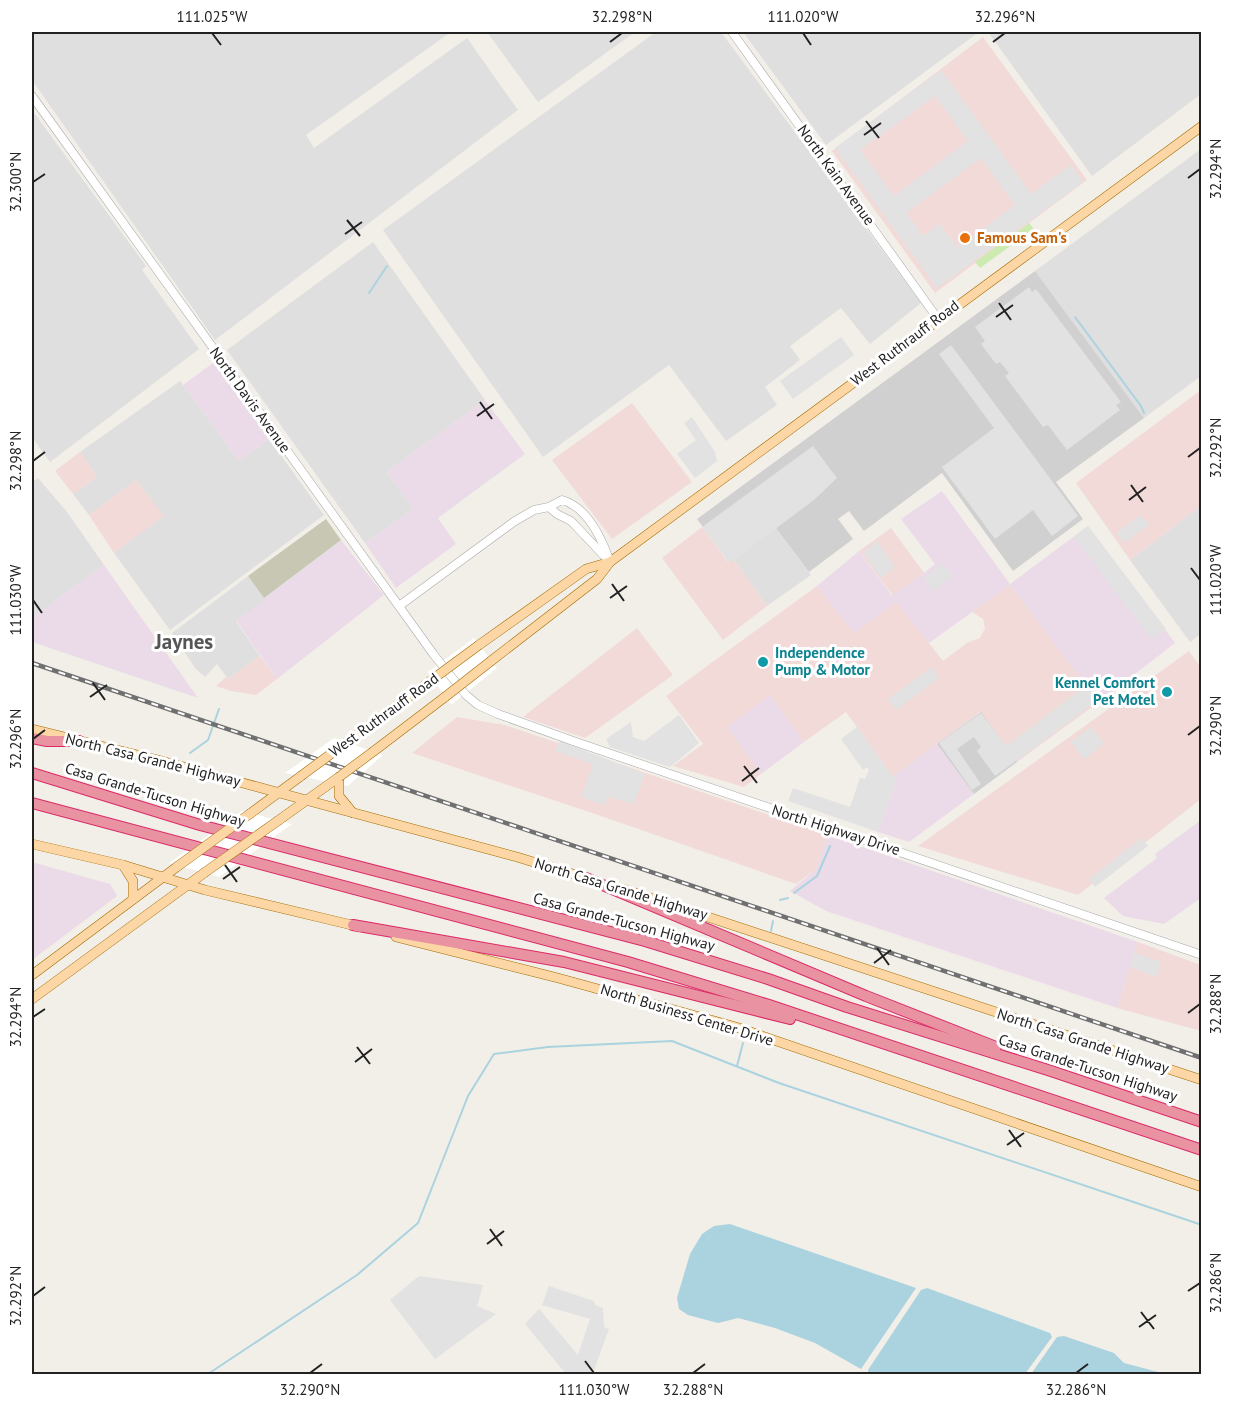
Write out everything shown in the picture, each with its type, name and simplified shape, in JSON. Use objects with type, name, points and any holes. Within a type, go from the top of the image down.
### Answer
[{"type":"highway","points":[[32,738],[47,741],[79,741]]},
{"type":"highway","name":"Casa Grande-Tucson Highway","points":[[32,773],[210,828],[645,941],[768,979],[847,1007],[1051,1071],[1202,1122]]},
{"type":"highway","points":[[32,803],[628,962],[742,997],[1202,1150]]},
{"type":"highway","points":[[586,878],[1051,1071]]},
{"type":"highway","points":[[353,925],[564,962],[866,1038]]},
{"type":"main road","name":"West Ruthrauff Road","points":[[32,999],[204,873],[337,781],[597,579],[610,562],[1202,126]]},
{"type":"main road","name":"West Ruthrauff Road","points":[[32,975],[479,645],[586,569],[610,562]]},
{"type":"main road","name":"North Casa Grande Highway","points":[[32,729],[518,857],[689,910],[1202,1080]]},
{"type":"main road","points":[[337,781],[339,796],[353,813]]},
{"type":"main road","points":[[32,844],[164,876]]},
{"type":"main road","points":[[123,865],[133,882],[133,899]]},
{"type":"main road","name":"North Business Center Drive","points":[[164,876],[601,989],[736,1028],[1202,1186]]},
{"type":"street","name":"North Kain Avenue","points":[[732,32],[938,319]]},
{"type":"street","name":"North Davis Avenue","points":[[32,96],[434,655],[472,701]]},
{"type":"street","points":[[399,606],[515,521],[534,510],[549,507],[562,500],[577,508],[602,540],[610,562]]},
{"type":"street","points":[[549,507],[571,521],[610,562]]},
{"type":"street","name":"North Highway Drive","points":[[472,701],[498,714],[640,765],[1202,955]]},
{"type":"shaded area","points":[[32,32],[451,32],[306,135],[314,148],[467,38],[518,110],[215,340],[32,80]]},
{"type":"shaded area","points":[[487,32],[635,32],[538,102]]},
{"type":"shaded area","points":[[656,32],[721,32],[921,303],[870,344],[841,308],[790,346],[800,360],[765,387],[777,405],[726,441],[669,365],[543,457],[383,230]]},
{"type":"shaded area","points":[[743,32],[979,32],[826,145]]},
{"type":"shaded area","points":[[988,32],[1201,32],[1201,94],[1092,176]]},
{"type":"shaded area","points":[[983,37],[1087,180],[935,293],[832,151]]},
{"type":"shaded area","points":[[941,70],[1031,194],[1071,165],[1083,182],[937,288],[835,148]],"holes":[[[935,96],[968,141],[894,196],[860,150]],[[981,158],[1015,205],[958,247],[939,224],[923,236],[906,213]]]},
{"type":"shaded area","points":[[32,110],[146,266],[142,270],[199,349],[50,462],[32,437]]},
{"type":"shaded area","points":[[1201,149],[1201,376],[1144,418],[1035,271]]},
{"type":"shaded area","points":[[373,242],[485,400],[387,472],[413,509],[365,543],[227,350]]},
{"type":"shaded area","points":[[1035,271],[1144,418],[1056,482],[1083,519],[1013,571],[942,473],[864,531],[849,511],[838,519],[853,539],[809,572],[776,528],[730,563],[697,519]]},
{"type":"shaded area","points":[[1029,287],[1032,292],[1036,289],[1121,402],[1116,405],[1120,410],[1067,450],[1048,425],[1043,427],[1005,376],[1009,373],[1000,362],[996,364],[981,344],[985,341],[975,327]]},
{"type":"shaded area","points":[[841,337],[854,355],[793,399],[780,381]]},
{"type":"shaded area","points":[[951,345],[1078,516],[1052,536],[1033,510],[995,539],[942,467],[994,428],[939,354]]},
{"type":"shaded area","points":[[213,363],[269,439],[239,461],[183,385]]},
{"type":"shaded area","points":[[180,381],[239,461],[269,439],[324,515],[170,630],[114,553],[163,516],[136,480],[89,515],[73,494],[97,477],[80,452]]},
{"type":"shaded area","points":[[1201,390],[1201,506],[1130,560],[1076,483]]},
{"type":"shaded area","points":[[485,400],[525,454],[438,518],[456,544],[396,588],[365,543],[413,509],[387,472]]},
{"type":"shaded area","points":[[632,403],[692,482],[612,539],[552,460]]},
{"type":"shaded area","points":[[692,417],[715,452],[717,461],[695,478],[677,454],[696,440],[684,423]]},
{"type":"shaded area","points":[[813,446],[837,478],[814,500],[730,563],[702,527]]},
{"type":"shaded area","points":[[80,452],[97,477],[73,494],[55,471]]},
{"type":"shaded area","points":[[38,478],[67,512],[104,565],[32,618],[32,483]]},
{"type":"shaded area","points":[[136,480],[164,516],[114,553],[89,515]]},
{"type":"shaded area","points":[[942,491],[1010,584],[1088,526],[1175,643],[1099,702],[1010,585],[929,643],[896,602],[854,633],[817,586],[859,551],[892,596],[924,573],[935,564],[901,519]]},
{"type":"shaded area","points":[[1201,506],[1201,634],[1190,642],[1130,560]]},
{"type":"shaded area","points":[[1141,515],[1149,525],[1124,543],[1116,533]]},
{"type":"shaded area","points":[[326,519],[341,540],[264,598],[248,576]]},
{"type":"shaded area","points":[[1088,526],[1166,629],[1152,640],[1074,537]]},
{"type":"shaded area","points":[[702,527],[729,563],[734,560],[767,606],[723,640],[662,558]]},
{"type":"shaded area","points":[[776,528],[811,575],[767,606],[734,560]]},
{"type":"shaded area","points":[[891,528],[924,573],[893,596],[859,551]]},
{"type":"shaded area","points":[[341,540],[384,595],[277,679],[236,621]]},
{"type":"shaded area","points":[[877,541],[895,567],[881,578],[863,552]]},
{"type":"shaded area","points":[[942,564],[953,576],[933,591],[924,578]]},
{"type":"shaded area","points":[[104,565],[198,698],[32,642],[32,618]]},
{"type":"shaded area","points":[[248,576],[266,600],[236,622],[260,656],[228,679],[217,664],[205,677],[195,668],[172,633]]},
{"type":"shaded area","points":[[1010,585],[1099,702],[1017,762],[980,712],[893,777],[846,712],[804,742],[770,696],[727,727],[761,774],[744,787],[673,766],[703,744],[666,696],[817,586],[854,633],[896,601],[943,661],[967,643],[980,638],[985,628],[983,619],[972,612]]},
{"type":"shaded area","points":[[637,628],[673,675],[585,738],[523,717]]},
{"type":"shaded area","points":[[1189,651],[1201,668],[1201,799],[1078,895],[918,846]]},
{"type":"shaded area","points":[[260,656],[277,679],[256,695],[216,686],[226,677],[228,679]]},
{"type":"shaded area","points":[[932,667],[939,678],[896,710],[888,699]]},
{"type":"shaded area","points":[[1088,684],[1099,699],[1017,761],[1013,756],[1016,761],[995,776],[977,751],[981,747],[974,737],[957,749],[981,784],[972,790],[939,743],[981,713],[1006,746]]},
{"type":"shaded area","points":[[770,695],[804,742],[761,774],[727,727]]},
{"type":"shaded area","points":[[981,712],[1017,762],[974,794],[937,744]]},
{"type":"shaded area","points":[[679,715],[699,743],[670,767],[610,747],[606,739],[631,722],[633,737],[644,741]]},
{"type":"shaded area","points":[[457,717],[505,725],[828,835],[816,869],[796,884],[412,753]]},
{"type":"shaded area","points":[[857,727],[896,781],[878,832],[788,801],[793,788],[850,807],[860,778],[865,779],[869,770],[867,767],[863,770],[841,739]]},
{"type":"shaded area","points":[[1091,727],[1104,744],[1084,759],[1071,742]]},
{"type":"shaded area","points":[[560,741],[645,774],[634,804],[608,797],[605,805],[581,797],[593,764],[555,751]]},
{"type":"shaded area","points":[[937,744],[974,794],[909,842],[878,832],[896,781],[893,777]]},
{"type":"shaded area","points":[[1201,820],[1201,898],[1164,924],[1123,916],[1104,898],[1157,858],[1155,854]]},
{"type":"shaded area","points":[[828,835],[1138,942],[1117,1008],[826,911],[790,891],[816,869]]},
{"type":"shaded area","points":[[1142,838],[1148,846],[1095,887],[1089,879]]},
{"type":"shaded area","points":[[32,862],[110,884],[117,896],[32,960]]},
{"type":"shaded area","points":[[1138,942],[1201,965],[1201,1031],[1117,1008]]},
{"type":"shaded area","points":[[1135,953],[1161,962],[1156,977],[1130,967]]},
{"type":"shaded area","points":[[419,1276],[483,1285],[477,1306],[496,1314],[435,1359],[390,1300]]},
{"type":"shaded area","points":[[549,1286],[594,1301],[595,1305],[603,1308],[604,1327],[609,1329],[594,1370],[588,1374],[566,1374],[525,1324],[539,1309],[578,1355],[590,1319],[542,1305]]},
{"type":"green space","points":[[1029,223],[1034,229],[980,268],[975,262]]},
{"type":"water","points":[[730,1224],[916,1288],[861,1369],[815,1343],[775,1328],[738,1318],[718,1323],[688,1315],[679,1309],[677,1298],[690,1254],[702,1234],[714,1226]]},
{"type":"water","points":[[927,1288],[1050,1333],[1052,1337],[1025,1374],[868,1374],[868,1370],[921,1290]]},
{"type":"water","points":[[1064,1336],[1114,1353],[1124,1363],[1166,1374],[1031,1374],[1057,1337]]},
{"type":"pier","points":[[474,638],[497,668],[451,705],[428,672]]},
{"type":"pier","points":[[334,738],[383,755],[348,786],[285,773]]},
{"type":"pier","points":[[242,811],[292,824],[219,877],[169,863]]},
{"type":"waterway","points":[[369,293],[387,266]]},
{"type":"waterway","points":[[1075,317],[1144,413]]},
{"type":"waterway","points":[[190,753],[208,740],[219,709]]},
{"type":"waterway","points":[[794,893],[817,876],[830,846]]},
{"type":"waterway","points":[[780,900],[788,898]]},
{"type":"waterway","points":[[771,931],[773,921]]},
{"type":"waterway","points":[[208,1374],[357,1275],[418,1223],[468,1096],[494,1054],[548,1047],[672,1041],[779,1083],[1202,1225]]},
{"type":"waterway","points":[[737,1066],[743,1043]]},
{"type":"railway","points":[[32,663],[1202,1058]]},
{"type":"place","name":"Famous Sam's","points":[[965,238]]},
{"type":"place","name":"Independence Pump & Motor","points":[[763,662]]},
{"type":"place","name":"Kennel Comfort Pet Motel","points":[[1167,692]]},
{"type":"district","name":"Jaynes","points":[[184,642]]}]
